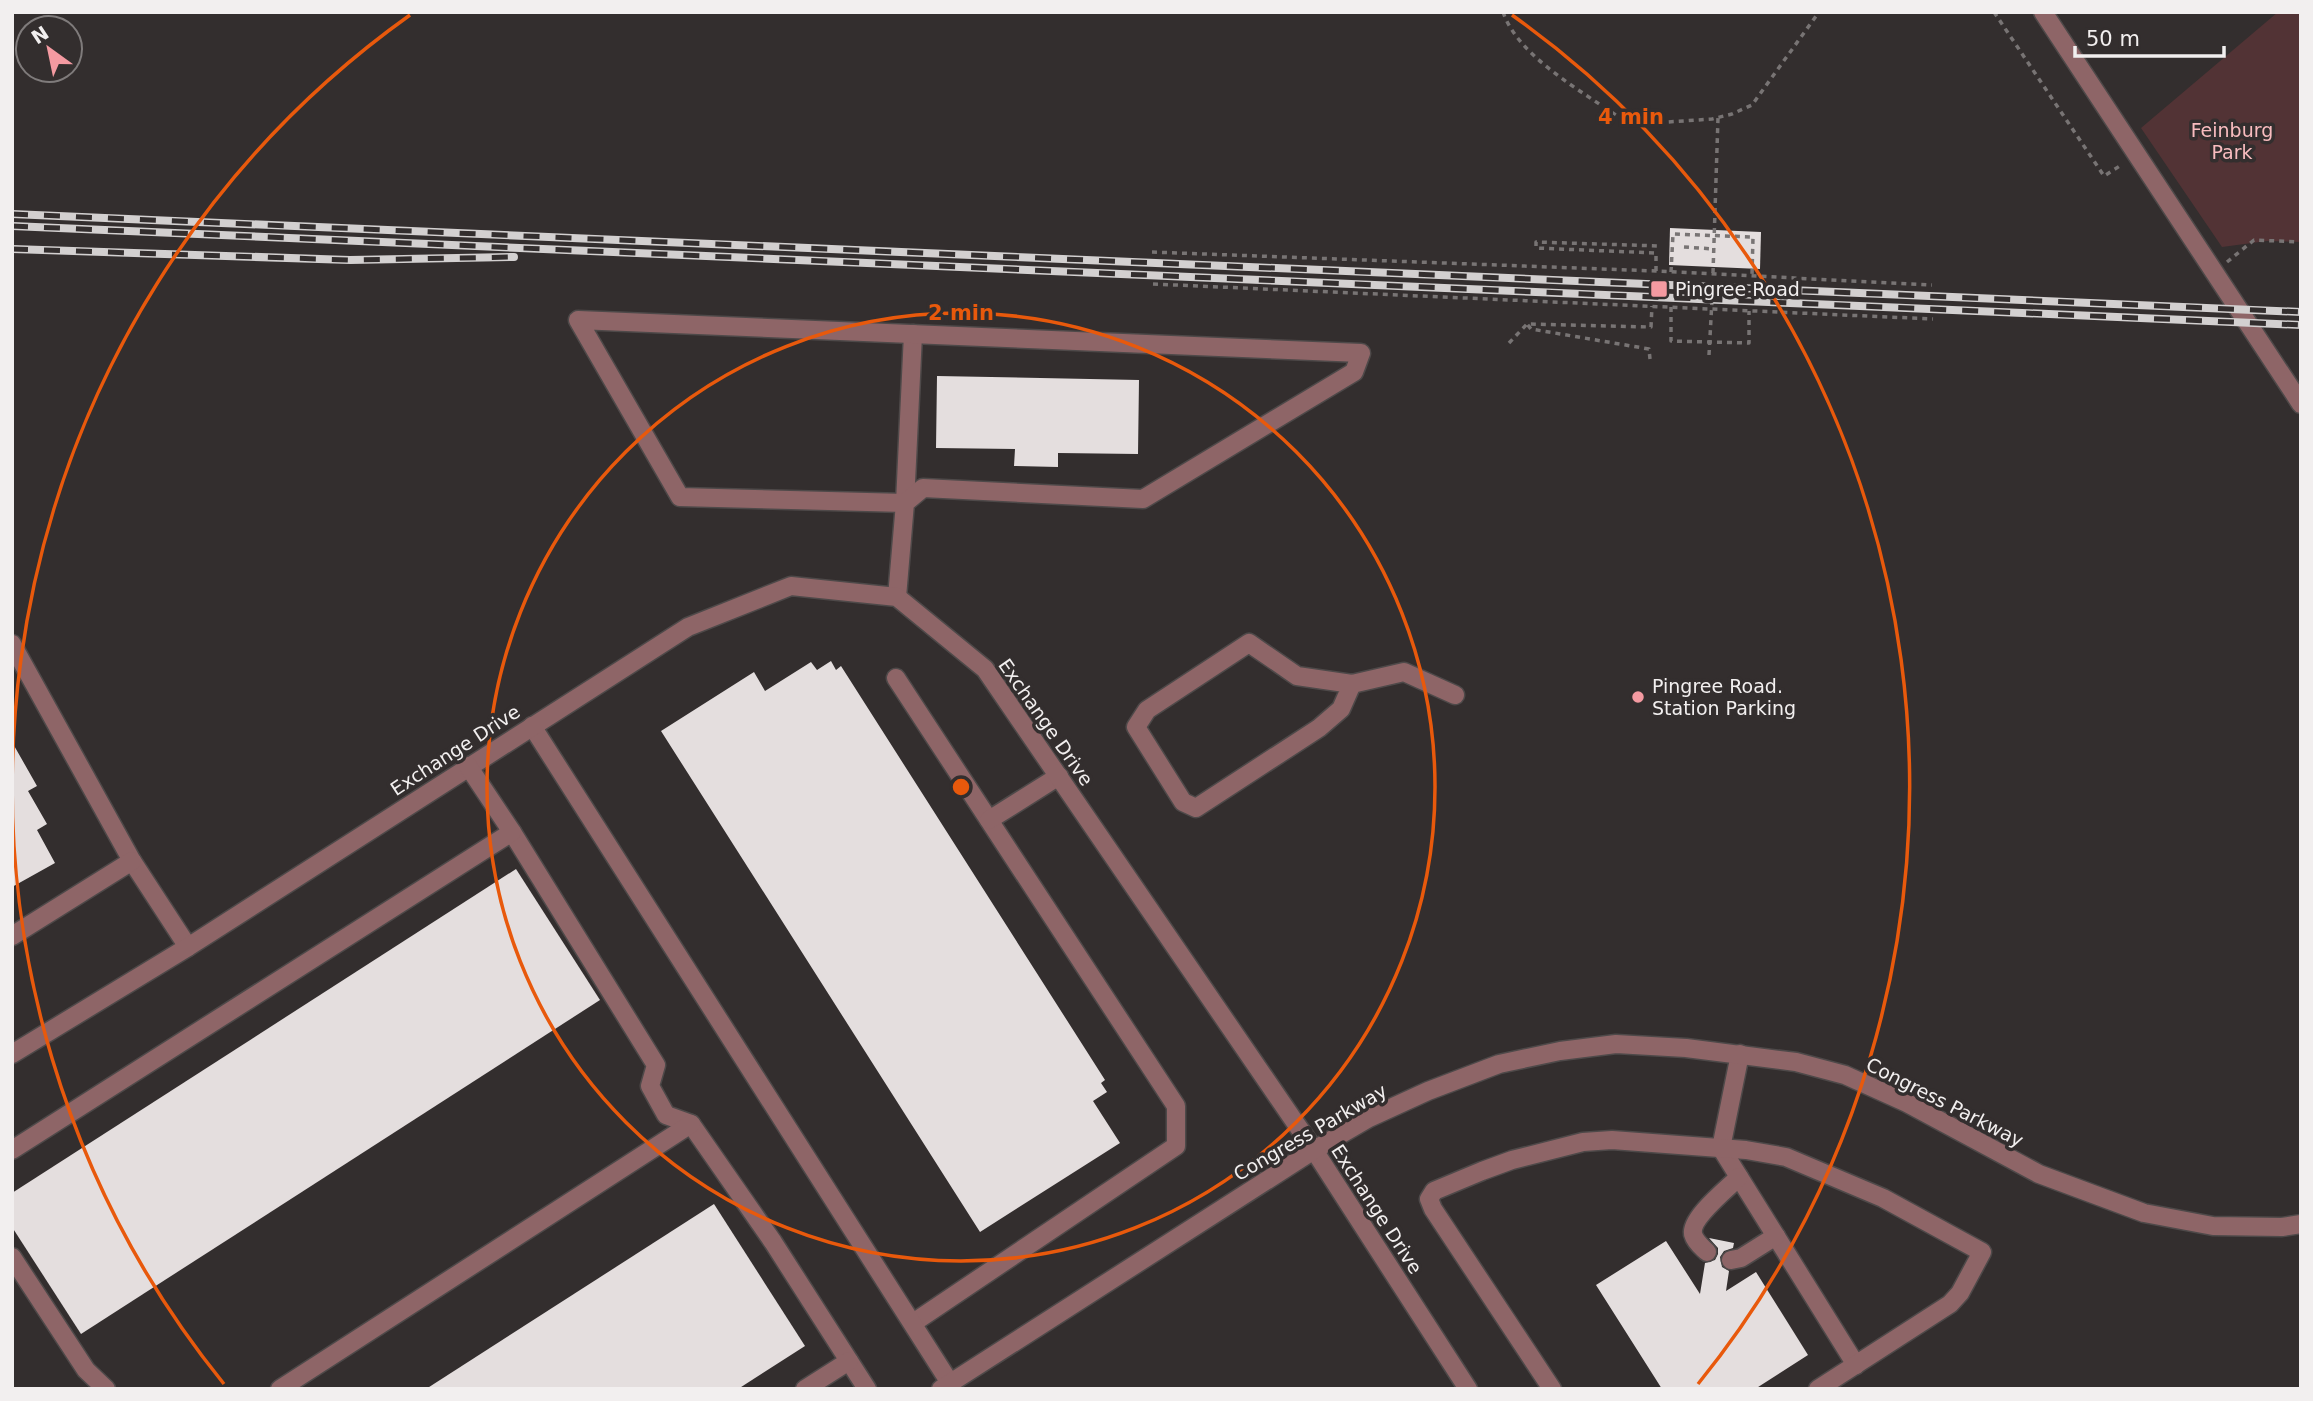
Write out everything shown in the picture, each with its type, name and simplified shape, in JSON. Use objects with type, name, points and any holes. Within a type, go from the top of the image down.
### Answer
[{"type":"street","points":[[2043,12],[2301,404]]},
{"type":"street","points":[[578,320],[1360,353],[1354,372],[1143,499],[923,488],[905,503],[680,496],[578,320]]},
{"type":"street","points":[[897,597],[905,503],[913,334]]},
{"type":"street","name":"Exchange Drive","points":[[12,1054],[188,947],[688,627],[791,586],[897,597],[985,669],[1314,1150],[1468,1389]]},
{"type":"street","points":[[1352,684],[1341,709],[1319,728],[1196,808],[1183,802],[1136,727],[1147,710],[1249,643],[1297,676],[1352,684],[1404,672],[1455,695]]},
{"type":"street","points":[[12,644],[132,861],[188,947]]},
{"type":"street","points":[[896,678],[1176,1107],[1176,1146],[913,1323]]},
{"type":"street","points":[[532,726],[913,1323],[946,1386]]},
{"type":"street","points":[[468,766],[512,832],[656,1065],[650,1086],[666,1115],[691,1124],[774,1242],[867,1389]]},
{"type":"street","points":[[989,820],[1059,776]]},
{"type":"street","points":[[12,1150],[512,832]]},
{"type":"street","points":[[12,936],[132,861]]},
{"type":"street","name":"Congress Parkway","points":[[946,1386],[1314,1150],[1369,1118],[1416,1096],[1499,1064],[1560,1051],[1616,1044],[1740,1054],[1796,1062],[1845,1075],[1907,1103],[2039,1174],[2144,1213],[2213,1226],[2282,1227],[2301,1224]]},
{"type":"street","points":[[1740,1054],[1721,1148],[1856,1365]]},
{"type":"street","points":[[280,1389],[691,1124]]},
{"type":"street","points":[[1552,1389],[1429,1199],[1434,1191],[1502,1164],[1583,1142],[1612,1140],[1746,1150],[1786,1157],[1883,1198],[1982,1252],[1960,1293],[1950,1304],[1818,1389]]},
{"type":"street","points":[[1707,1252],[1695,1240],[1692,1231],[1696,1220],[1739,1177]]},
{"type":"street","points":[[1731,1259],[1741,1258],[1776,1236]]},
{"type":"street","points":[[12,1256],[86,1370],[106,1389]]},
{"type":"street","points":[[805,1389],[849,1361]]},
{"type":"path","points":[[1503,12],[1515,37],[1528,52],[1617,116],[1629,121],[1652,123],[1718,118],[1752,105],[1819,12]]},
{"type":"path","points":[[1994,12],[2104,177],[2136,155]]},
{"type":"path","points":[[1713,273],[1718,118]]},
{"type":"path","points":[[1671,272],[1673,234],[1753,237],[1752,275]]},
{"type":"path","points":[[2214,272],[2253,240],[2301,242]]},
{"type":"path","points":[[1656,271],[1656,253],[1536,248],[1536,242],[1660,246]]},
{"type":"path","points":[[1684,247],[1714,249]]},
{"type":"path","points":[[1152,252],[1752,275],[1932,285]]},
{"type":"path","points":[[1153,284],[1933,319]]},
{"type":"path","points":[[1709,355],[1712,300]]},
{"type":"path","points":[[1509,343],[1527,324],[1651,327],[1652,306]]},
{"type":"path","points":[[1671,307],[1671,341],[1749,343],[1749,311]]},
{"type":"path","points":[[1527,324],[1531,330],[1650,349],[1650,359]]},
{"type":"green space","name":"Feinburg Park","points":[[2278,12],[2301,12],[2301,242],[2267,241],[2222,247],[2141,128]]},
{"type":"building","name":"Pingree Road","points":[[1670,228],[1761,232],[1760,269],[1669,265]]},
{"type":"building","points":[[937,376],[1139,380],[1138,454],[1058,453],[1058,467],[1014,466],[1015,449],[936,448]]},
{"type":"building","points":[[831,661],[836,670],[841,666],[1105,1080],[1101,1083],[1107,1092],[1093,1101],[1120,1143],[980,1232],[661,731],[754,672],[765,691],[811,662],[817,670]]},
{"type":"building","points":[[12,742],[37,786],[28,791],[47,824],[37,830],[55,863],[12,887]]},
{"type":"building","points":[[516,869],[600,1000],[81,1334],[12,1227],[12,1193]]},
{"type":"building","points":[[714,1204],[805,1346],[738,1389],[426,1389]]},
{"type":"building","points":[[1709,1238],[1734,1243],[1733,1248],[1724,1251],[1720,1257],[1722,1267],[1729,1271],[1726,1291],[1756,1272],[1808,1355],[1755,1389],[1662,1389],[1596,1285],[1666,1241],[1700,1294],[1705,1263],[1715,1260],[1718,1254],[1718,1248]]},
{"type":"railway","points":[[12,214],[2301,312]]},
{"type":"railway","points":[[12,226],[2301,325]]},
{"type":"railway","points":[[12,249],[350,260],[514,257]]},
{"type":"place","name":"Pingree Road","points":[[1659,289]]},
{"type":"place","name":"Pingree Road. Station Parking","points":[[1638,697]]}]
